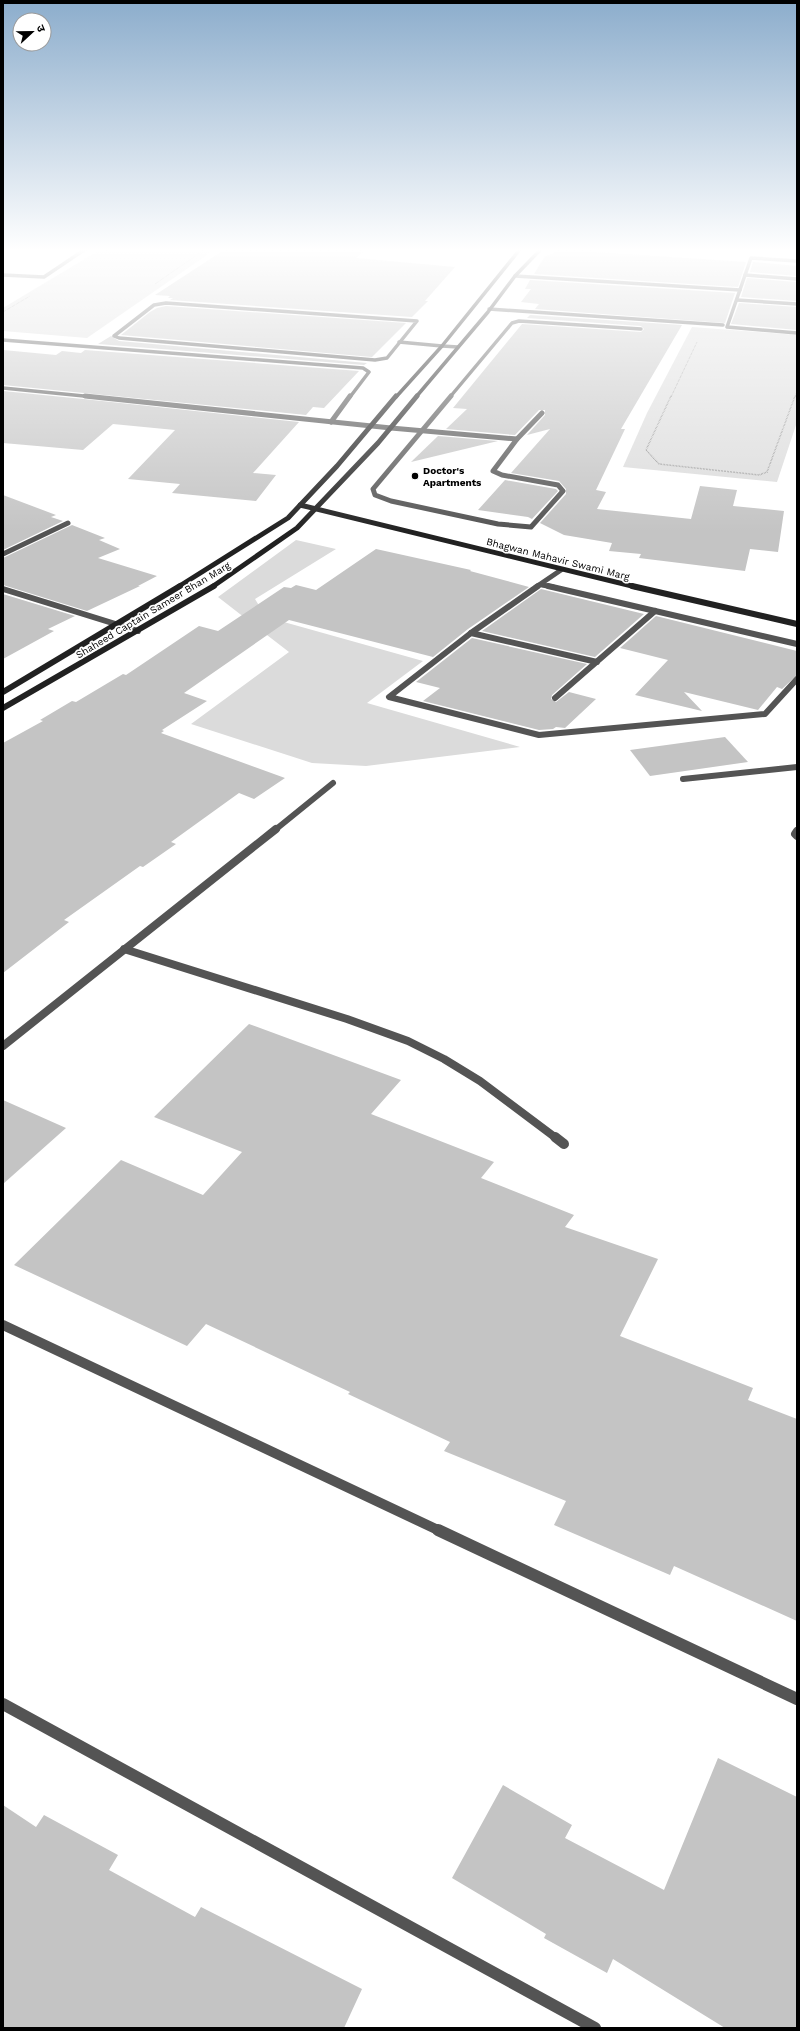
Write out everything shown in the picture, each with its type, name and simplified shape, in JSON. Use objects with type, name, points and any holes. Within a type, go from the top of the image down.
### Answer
[{"type":"street","points":[[38,343],[368,370],[331,422]]},
{"type":"street","points":[[175,343],[375,360],[387,358],[398,343]]},
{"type":"street","points":[[407,343],[458,347]]},
{"type":"street","name":"Shaheed Captain Sameer Bhan Marg","points":[[3,692],[201,574],[288,518],[338,466],[370,426],[445,343]]},
{"type":"street","name":"Shaheed Captain Sameer Bhan Marg","points":[[3,708],[223,581],[297,528],[390,428],[461,343]]},
{"type":"street","points":[[496,343],[373,489],[375,495],[391,501],[498,524],[531,527],[562,491],[558,485],[502,475],[493,471],[517,439],[542,413]]},
{"type":"street","points":[[3,388],[390,428],[517,439]]},
{"type":"street","name":"Bhagwan Mahavir Swami Marg","points":[[300,505],[562,570],[797,624]]},
{"type":"street","points":[[3,554],[68,523]]},
{"type":"street","points":[[562,570],[471,633],[389,697],[539,735],[765,714],[797,679]]},
{"type":"street","points":[[542,585],[797,644]]},
{"type":"street","points":[[3,589],[138,631]]},
{"type":"street","points":[[555,698],[655,611]]},
{"type":"street","points":[[471,633],[597,662]]},
{"type":"street","points":[[683,779],[797,767]]},
{"type":"street","points":[[3,1046],[333,783]]},
{"type":"street","points":[[797,831],[795,834],[797,836]]},
{"type":"street","points":[[124,949],[347,1019],[408,1041],[444,1059],[480,1080],[564,1144]]},
{"type":"street","points":[[3,1325],[797,1698]]},
{"type":"street","points":[[3,1704],[595,2028]]},
{"type":"path","points":[[697,343],[646,450],[659,464],[759,475],[767,472],[797,391]]},
{"type":"shaded area","points":[[684,343],[797,343],[797,422],[777,482],[623,467],[647,413]]},
{"type":"shaded area","points":[[296,540],[336,549],[255,599],[266,617],[423,661],[367,703],[520,747],[366,766],[312,763],[191,724],[289,652],[218,597]]},
{"type":"building","points":[[139,343],[367,363],[364,365],[98,344]]},
{"type":"building","points":[[210,343],[386,343],[372,357]]},
{"type":"building","points":[[507,343],[672,343],[621,429],[625,429],[596,490],[606,492],[597,509],[691,519],[700,486],[737,490],[733,506],[784,511],[778,552],[750,549],[745,571],[639,558],[641,554],[609,551],[612,543],[564,535],[540,523],[566,494],[566,489],[559,481],[511,473],[550,429],[527,435],[545,415],[545,410],[539,410],[515,435],[446,429],[467,409],[453,408]]},
{"type":"building","points":[[3,350],[56,355],[62,351],[81,353],[85,350],[359,371],[324,408],[313,407],[306,415],[3,385]]},
{"type":"building","points":[[3,391],[299,422],[253,473],[276,475],[256,501],[172,493],[180,484],[128,479],[175,430],[113,424],[83,450],[3,443]]},
{"type":"building","points":[[438,436],[498,441],[411,462]]},
{"type":"building","points":[[505,480],[556,489],[558,491],[532,519],[528,517],[478,510]]},
{"type":"building","points":[[3,495],[56,515],[51,517],[63,521],[3,550]]},
{"type":"building","points":[[72,525],[105,538],[99,540],[120,549],[98,558],[157,576],[138,586],[140,586],[87,611],[3,585],[3,558]]},
{"type":"building","points":[[376,549],[471,570],[470,571],[529,587],[468,629],[433,657],[289,620],[184,693],[207,701],[162,730],[164,731],[161,733],[285,778],[254,799],[239,793],[171,842],[176,844],[143,867],[140,866],[64,920],[69,922],[3,973],[3,743],[43,721],[40,720],[72,701],[76,702],[123,674],[126,675],[199,626],[218,631],[284,587],[291,588],[296,585],[316,590]]},
{"type":"building","points":[[541,589],[644,614],[595,657],[482,631]]},
{"type":"building","points":[[3,594],[75,616],[48,629],[54,631],[3,659]]},
{"type":"building","points":[[656,616],[797,651],[797,675],[782,689],[777,687],[758,710],[684,692],[702,711],[635,695],[668,660],[620,648]]},
{"type":"building","points":[[472,638],[587,664],[552,695],[551,699],[556,702],[569,692],[596,699],[565,728],[556,727],[553,729],[539,730],[423,701],[440,688],[416,682]]},
{"type":"building","points":[[725,737],[748,762],[650,776],[630,750]]},
{"type":"building","points":[[249,1024],[401,1080],[371,1114],[494,1162],[481,1178],[574,1215],[565,1227],[658,1259],[620,1336],[753,1388],[748,1400],[797,1419],[797,1621],[674,1566],[670,1575],[554,1525],[566,1501],[444,1451],[450,1442],[348,1394],[350,1392],[206,1324],[187,1346],[14,1265],[121,1160],[203,1195],[242,1152],[154,1117]]},
{"type":"building","points":[[3,1100],[66,1128],[3,1184]]},
{"type":"building","points":[[718,1758],[797,1797],[797,2028],[725,2028],[613,1959],[607,1973],[544,1938],[546,1934],[452,1878],[503,1785],[572,1825],[565,1838],[664,1890]]},
{"type":"building","points":[[3,1805],[36,1827],[44,1815],[118,1855],[109,1870],[195,1917],[201,1907],[362,1989],[344,2028],[3,2028]]},
{"type":"place","name":"Doctor's Apartments","points":[[415,476]]}]
